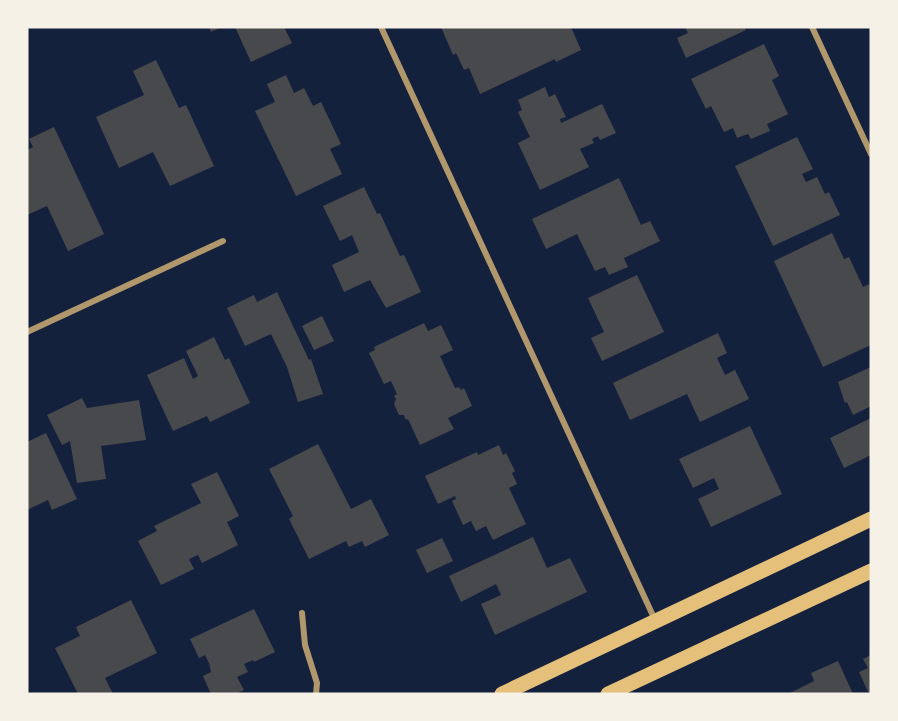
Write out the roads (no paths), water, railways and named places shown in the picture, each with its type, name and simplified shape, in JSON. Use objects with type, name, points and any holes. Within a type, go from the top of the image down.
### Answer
[{"type":"main road","points":[[502,694],[871,519]]},
{"type":"main road","points":[[608,694],[871,571]]},
{"type":"street","points":[[381,27],[656,620]]},
{"type":"street","points":[[812,27],[871,154]]},
{"type":"street","points":[[27,332],[223,241]]},
{"type":"street","points":[[302,613],[305,645],[317,683],[316,694]]}]
